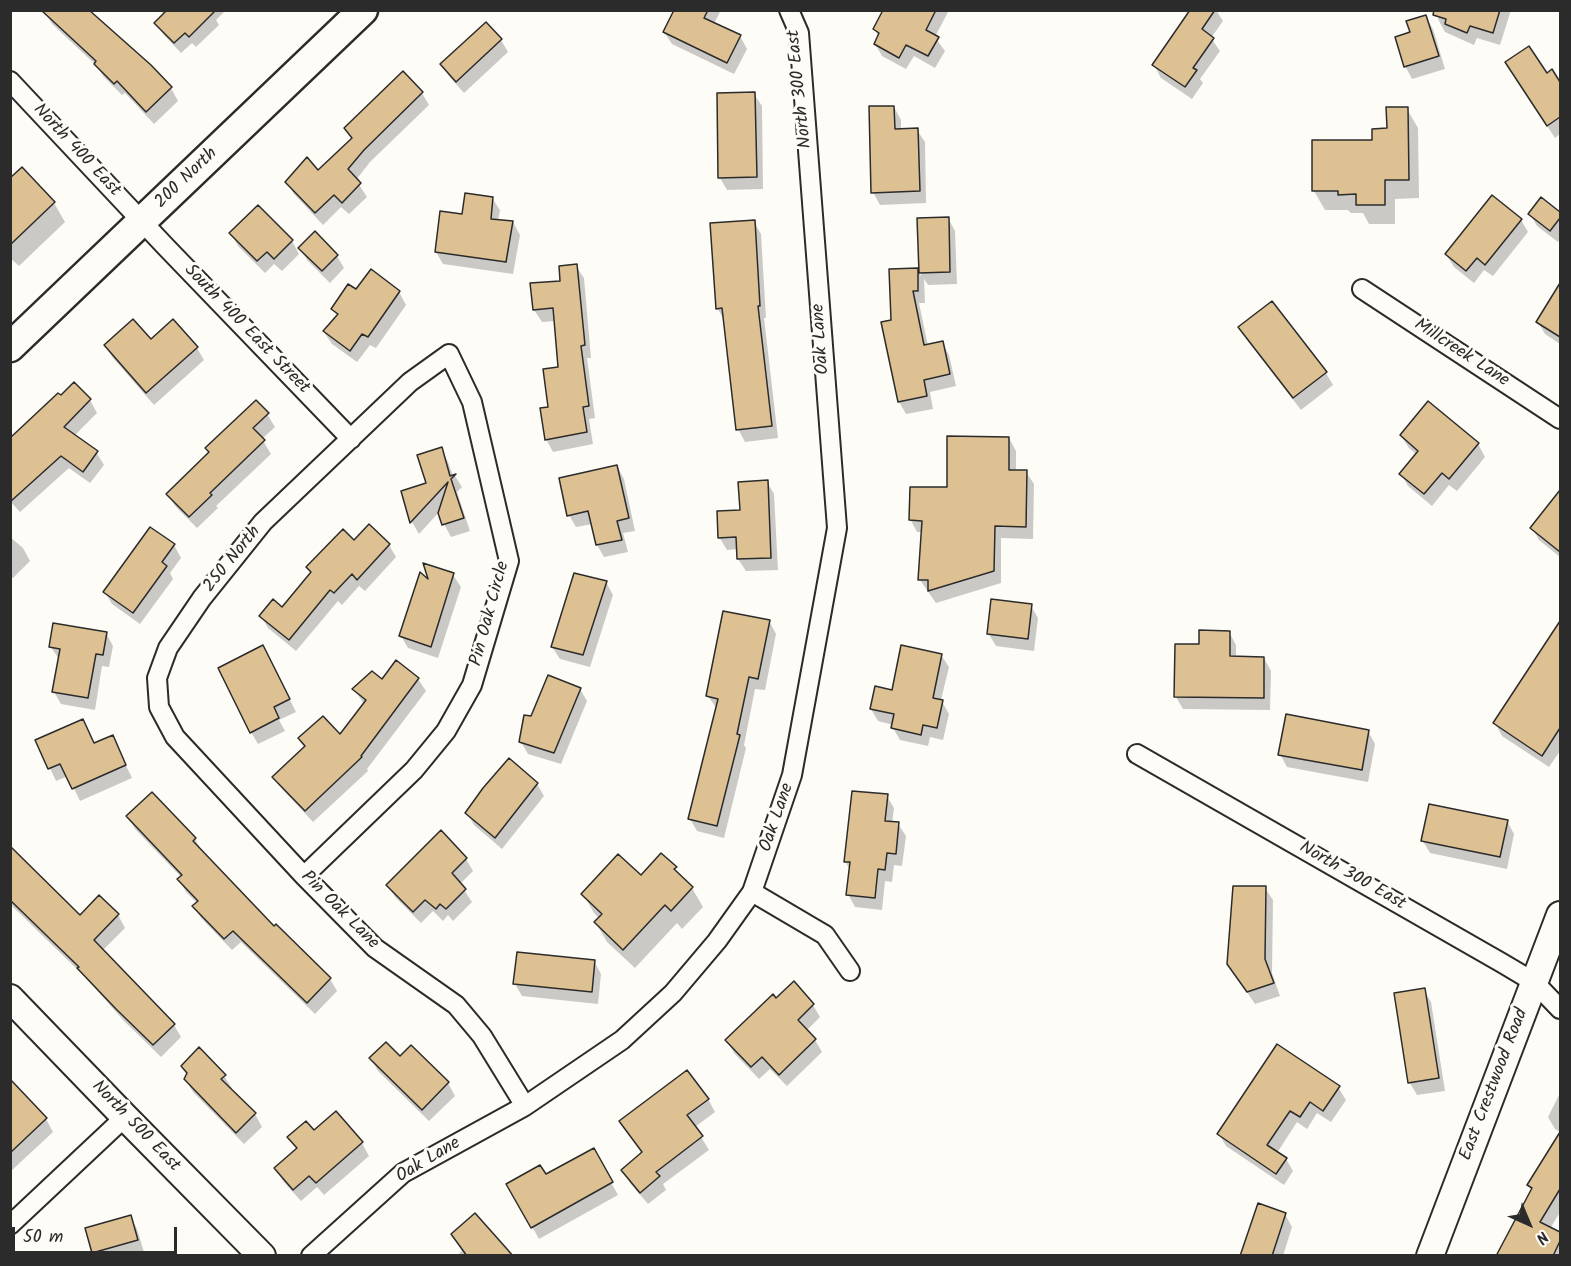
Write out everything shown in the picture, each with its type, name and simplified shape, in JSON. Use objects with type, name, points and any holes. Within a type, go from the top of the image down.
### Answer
[{"type":"main road","name":"200 North","points":[[10,347],[363,10]]},
{"type":"street","name":"North 300 East","points":[[789,10],[799,33],[809,169]]},
{"type":"street","name":"North 400 East","points":[[10,81],[142,222]]},
{"type":"street","name":"Oak Lane","points":[[311,1256],[403,1173],[525,1106],[622,1040],[664,1001],[717,941],[752,892],[792,775],[837,528],[809,169]]},
{"type":"street","name":"South 400 East Street","points":[[142,222],[351,439]]},
{"type":"street","name":"Millcreek Lane","points":[[1362,289],[1560,420]]},
{"type":"street","name":"Pin Oak Circle","points":[[304,876],[414,770],[446,731],[472,685],[509,561],[472,402],[449,354],[410,382],[351,439]]},
{"type":"street","name":"250 North","points":[[159,707],[157,678],[168,648],[202,598],[263,522],[351,439]]},
{"type":"street","name":"Pin Oak Lane","points":[[159,707],[175,737],[304,876],[375,948],[456,1005],[482,1036],[525,1106]]},
{"type":"street","name":"North 300 East","points":[[1137,754],[1534,982],[1560,1009]]},
{"type":"street","points":[[752,892],[825,935],[850,971]]},
{"type":"street","name":"East Crestwood Road","points":[[1431,1256],[1560,915]]},
{"type":"street","name":"North 500 East","points":[[10,998],[262,1256]]},
{"type":"street","points":[[10,1225],[125,1118]]},
{"type":"building","points":[[41,10],[89,10],[151,65],[172,87],[146,112],[117,81],[114,84],[94,64],[96,61]]},
{"type":"building","points":[[167,10],[216,10],[189,37],[185,33],[174,43],[154,23]]},
{"type":"building","points":[[674,10],[708,10],[704,18],[741,35],[727,63],[663,32]]},
{"type":"building","points":[[883,10],[936,10],[926,30],[939,37],[928,56],[906,45],[899,58],[874,44],[879,33],[873,29]]},
{"type":"building","points":[[1190,10],[1215,10],[1202,29],[1214,38],[1193,68],[1197,70],[1185,87],[1152,65]]},
{"type":"building","points":[[1434,10],[1500,10],[1493,33],[1470,26],[1467,33],[1445,24],[1446,19],[1433,15]]},
{"type":"building","points":[[1426,15],[1439,56],[1404,67],[1395,37],[1410,32],[1406,21]]},
{"type":"building","points":[[486,22],[502,39],[456,82],[440,64]]},
{"type":"building","points":[[1529,46],[1547,73],[1552,69],[1560,82],[1560,117],[1547,126],[1505,62]]},
{"type":"building","points":[[403,71],[423,92],[348,169],[361,183],[342,203],[334,195],[315,213],[285,182],[307,157],[318,170],[352,138],[344,128]]},
{"type":"building","points":[[755,92],[757,177],[718,178],[717,93]]},
{"type":"building","points":[[869,106],[894,106],[895,129],[918,128],[920,191],[871,193]]},
{"type":"building","points":[[1386,107],[1408,107],[1409,180],[1385,180],[1385,205],[1356,205],[1356,194],[1338,195],[1338,191],[1312,191],[1312,140],[1372,140],[1372,129],[1387,128]]},
{"type":"building","points":[[22,167],[55,202],[10,245],[10,178]]},
{"type":"building","points":[[465,193],[493,197],[491,219],[513,221],[506,262],[435,252],[440,211],[462,214]]},
{"type":"building","points":[[1492,195],[1522,219],[1485,265],[1477,258],[1466,271],[1445,254]]},
{"type":"building","points":[[1541,197],[1560,212],[1560,218],[1550,231],[1528,214]]},
{"type":"building","points":[[258,205],[293,240],[274,259],[267,252],[257,261],[229,233]]},
{"type":"building","points":[[949,217],[950,272],[919,273],[917,218]]},
{"type":"building","points":[[755,220],[760,306],[758,306],[772,426],[736,430],[722,308],[716,309],[710,223]]},
{"type":"building","points":[[315,231],[338,255],[322,271],[298,248]]},
{"type":"building","points":[[577,264],[585,345],[581,346],[589,406],[583,407],[587,432],[545,440],[540,408],[548,407],[543,369],[558,367],[553,308],[533,310],[530,283],[560,281],[559,266]]},
{"type":"building","points":[[918,268],[918,291],[913,291],[924,345],[943,341],[950,374],[924,380],[927,396],[898,402],[881,322],[891,320],[889,269]]},
{"type":"building","points":[[371,269],[400,291],[368,337],[362,334],[350,351],[323,331],[338,314],[331,309],[348,284],[356,289]]},
{"type":"building","points":[[1560,283],[1560,337],[1536,322]]},
{"type":"building","points":[[1272,301],[1327,372],[1293,398],[1238,327]]},
{"type":"building","points":[[133,319],[151,339],[173,319],[198,347],[146,393],[104,345]]},
{"type":"building","points":[[74,382],[91,399],[64,427],[98,451],[83,472],[61,456],[10,502],[10,438],[58,393],[61,395]]},
{"type":"building","points":[[256,400],[269,413],[253,428],[265,440],[210,493],[212,495],[189,517],[166,494],[209,452],[205,448]]},
{"type":"building","points":[[1428,401],[1479,443],[1449,479],[1442,473],[1424,494],[1399,474],[1418,451],[1400,435]]},
{"type":"building","points":[[947,436],[1009,437],[1009,470],[1027,470],[1026,527],[995,526],[994,571],[928,591],[928,580],[918,580],[922,521],[909,520],[910,487],[947,487]]},
{"type":"building","points":[[442,447],[450,476],[456,474],[451,479],[464,518],[442,525],[438,513],[448,482],[410,523],[401,491],[426,483],[417,455]]},
{"type":"building","points":[[617,465],[629,518],[617,521],[622,540],[596,545],[588,511],[567,516],[559,478]]},
{"type":"building","points":[[768,480],[771,558],[737,559],[736,537],[718,538],[717,511],[740,510],[738,482]]},
{"type":"building","points":[[1560,490],[1560,552],[1530,528]]},
{"type":"building","points":[[369,524],[390,544],[357,580],[352,574],[334,593],[330,590],[289,640],[259,616],[273,599],[282,607],[311,572],[306,567],[343,529],[354,540]]},
{"type":"building","points":[[150,527],[175,544],[162,562],[167,566],[133,613],[103,592]]},
{"type":"building","points":[[423,563],[454,573],[431,647],[399,636],[420,572],[428,579]]},
{"type":"building","points":[[574,573],[607,581],[583,655],[551,647]]},
{"type":"building","points":[[991,599],[1032,604],[1028,639],[987,634]]},
{"type":"building","points":[[723,611],[770,620],[758,679],[749,677],[737,734],[740,735],[717,826],[688,819],[718,699],[706,696]]},
{"type":"building","points":[[1560,621],[1560,728],[1542,756],[1493,723]]},
{"type":"building","points":[[53,623],[107,632],[103,655],[96,654],[88,698],[52,692],[60,649],[49,647]]},
{"type":"building","points":[[1199,630],[1230,631],[1230,656],[1264,657],[1264,698],[1174,697],[1175,644],[1199,644]]},
{"type":"building","points":[[263,645],[290,699],[274,707],[279,718],[250,733],[218,668]]},
{"type":"building","points":[[901,645],[942,654],[933,698],[943,700],[937,728],[923,725],[921,735],[891,728],[894,714],[870,709],[875,686],[892,690]]},
{"type":"building","points":[[396,660],[419,678],[362,757],[305,811],[272,777],[305,746],[298,738],[323,716],[340,734],[366,700],[352,689],[372,671],[382,679]]},
{"type":"building","points":[[548,675],[581,688],[554,753],[519,742],[524,715],[531,716]]},
{"type":"building","points":[[1286,714],[1369,730],[1362,770],[1278,755]]},
{"type":"building","points":[[83,719],[94,743],[113,735],[126,765],[72,789],[60,764],[48,769],[35,740]]},
{"type":"building","points":[[509,758],[538,783],[495,838],[465,813]]},
{"type":"building","points":[[852,791],[888,794],[885,821],[899,822],[896,854],[887,853],[885,870],[878,869],[875,898],[846,895],[850,862],[844,862]]},
{"type":"building","points":[[152,792],[196,838],[193,841],[274,926],[276,924],[331,978],[307,1003],[233,931],[224,939],[192,906],[198,901],[177,879],[182,875],[126,816]]},
{"type":"building","points":[[1429,804],[1508,820],[1500,857],[1421,841]]},
{"type":"building","points":[[441,830],[467,858],[452,873],[466,889],[446,909],[440,904],[436,909],[425,900],[413,912],[386,885]]},
{"type":"building","points":[[10,846],[80,915],[99,895],[119,914],[94,940],[175,1024],[153,1045],[77,968],[79,967],[10,900]]},
{"type":"building","points":[[661,853],[677,867],[674,869],[693,887],[671,911],[665,905],[623,950],[594,922],[602,914],[581,894],[618,854],[641,875]]},
{"type":"building","points":[[1233,886],[1266,886],[1265,959],[1274,983],[1247,992],[1227,964]]},
{"type":"building","points":[[517,952],[595,960],[592,992],[513,984]]},
{"type":"building","points":[[794,981],[814,1004],[798,1020],[816,1039],[779,1075],[762,1057],[751,1067],[725,1040],[773,994],[776,998]]},
{"type":"building","points":[[1425,988],[1439,1078],[1408,1083],[1394,993]]},
{"type":"building","points":[[386,1042],[400,1056],[411,1045],[449,1082],[422,1110],[369,1058]]},
{"type":"building","points":[[1277,1044],[1340,1086],[1323,1111],[1310,1102],[1300,1117],[1290,1111],[1267,1145],[1287,1158],[1276,1174],[1217,1134]]},
{"type":"building","points":[[199,1047],[226,1075],[221,1079],[256,1113],[236,1133],[184,1079],[187,1073],[181,1066]]},
{"type":"building","points":[[687,1070],[709,1099],[687,1115],[703,1136],[656,1172],[660,1176],[640,1193],[621,1170],[642,1152],[619,1121]]},
{"type":"building","points":[[10,1079],[47,1118],[10,1153]]},
{"type":"building","points":[[336,1111],[363,1142],[316,1183],[309,1176],[293,1190],[274,1168],[297,1148],[287,1137],[306,1121],[314,1130]]},
{"type":"building","points":[[1560,1132],[1560,1189],[1540,1222],[1560,1232],[1560,1241],[1553,1256],[1496,1256],[1532,1188],[1527,1185]]},
{"type":"building","points":[[594,1148],[613,1182],[531,1228],[506,1184],[540,1165],[546,1174]]},
{"type":"building","points":[[1258,1203],[1286,1213],[1272,1256],[1240,1256]]},
{"type":"building","points":[[475,1213],[513,1256],[467,1256],[451,1234]]},
{"type":"building","points":[[131,1215],[138,1240],[92,1253],[85,1228]]}]
